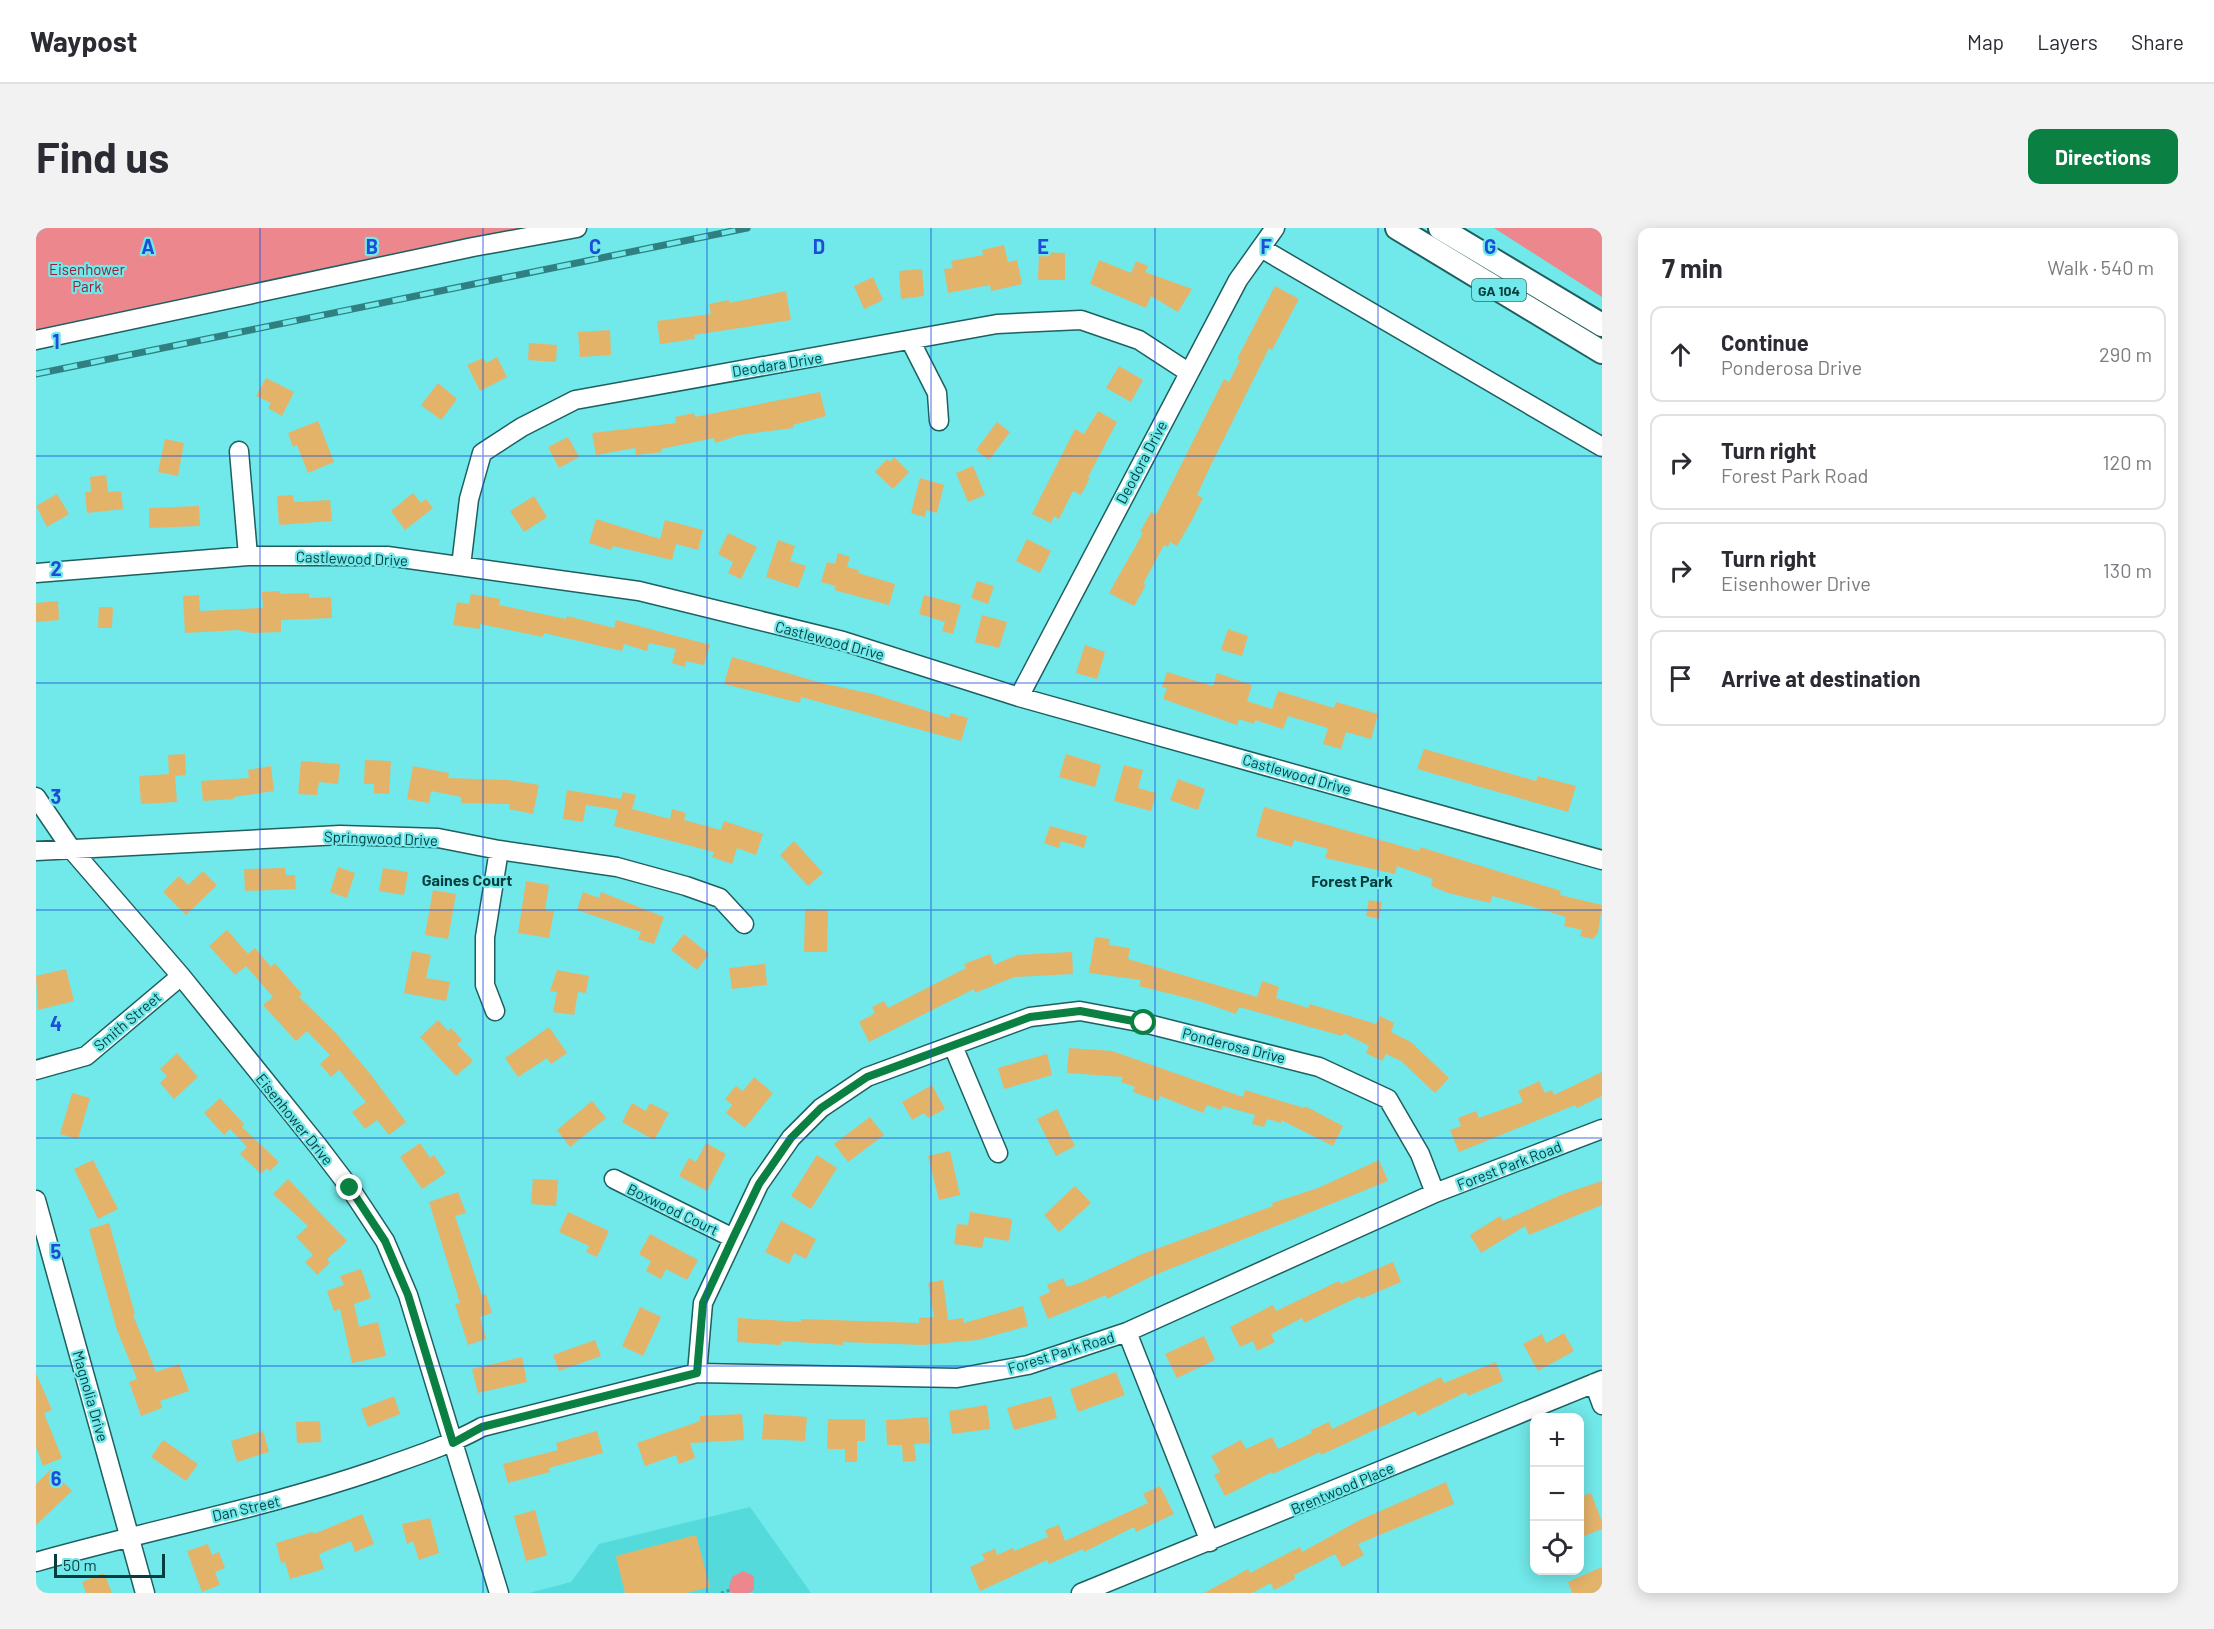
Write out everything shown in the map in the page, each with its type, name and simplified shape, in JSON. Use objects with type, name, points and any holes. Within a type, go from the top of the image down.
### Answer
[{"type":"main road","name":"GA 104","points":[[1397,228],[1602,352]]},
{"type":"main road","name":"GA 104","points":[[1440,228],[1602,325]]},
{"type":"street","points":[[36,340],[473,247],[577,228]]},
{"type":"street","name":"Deodora Drive","points":[[1018,697],[1238,280],[1274,230]]},
{"type":"street","points":[[1261,248],[1602,447]]},
{"type":"street","name":"Deodara Drive","points":[[461,566],[469,499],[482,453],[522,427],[575,400],[997,324],[1081,320],[1139,340],[1188,372]]},
{"type":"street","points":[[910,340],[937,393],[939,421]]},
{"type":"street","points":[[239,451],[248,556]]},
{"type":"street","name":"Castlewood Drive","points":[[36,573],[248,556],[387,556],[639,591],[843,641],[1018,697],[1602,860]]},
{"type":"street","name":"Eisenhower Drive","points":[[36,797],[72,850],[181,976],[350,1188],[385,1241],[408,1295],[499,1593]]},
{"type":"street","name":"Springwood Drive","points":[[36,851],[340,835],[438,838],[499,850],[617,867],[686,886],[720,898],[744,924]]},
{"type":"street","points":[[495,1011],[485,985],[485,938],[499,850]]},
{"type":"street","name":"Smith Street","points":[[36,1070],[86,1056],[181,976]]},
{"type":"street","name":"Ponderosa Drive","points":[[697,1373],[703,1303],[759,1184],[791,1138],[821,1108],[867,1077],[1030,1017],[1080,1011],[1166,1028],[1319,1067],[1388,1099],[1420,1154],[1435,1193]]},
{"type":"street","points":[[953,1046],[998,1153]]},
{"type":"street","name":"Forest Park Road","points":[[453,1443],[482,1427],[697,1373],[957,1378],[1028,1365],[1127,1332],[1435,1193],[1602,1129]]},
{"type":"street","name":"Boxwood Court","points":[[614,1179],[733,1238]]},
{"type":"street","name":"Magnolia Drive","points":[[36,1200],[145,1593]]},
{"type":"street","points":[[1127,1332],[1210,1542]]},
{"type":"street","points":[[1598,1381],[1602,1405]]},
{"type":"street","name":"Brentwood Place","points":[[1081,1593],[1598,1381]]},
{"type":"street","name":"Dan Street","points":[[36,1562],[129,1535],[303,1495],[453,1443]]},
{"type":"path","points":[[721,1593],[730,1590]]},
{"type":"shaded area","points":[[750,1507],[811,1593],[529,1593],[571,1582],[599,1544]]},
{"type":"green space","name":"Eisenhower Park","points":[[36,228],[585,228],[36,340]]},
{"type":"green space","points":[[1494,228],[1602,228],[1602,297]]},
{"type":"green space","points":[[743,1571],[754,1576],[754,1590],[749,1593],[731,1593],[729,1587],[732,1577]]},
{"type":"building","points":[[1004,245],[1008,262],[1017,260],[1022,284],[991,291],[990,285],[948,293],[944,269],[953,268],[951,261],[983,255],[982,250]]},
{"type":"building","points":[[1039,252],[1065,253],[1065,280],[1038,280]]},
{"type":"building","points":[[1099,260],[1131,273],[1136,261],[1148,266],[1145,272],[1192,289],[1178,312],[1151,296],[1146,308],[1090,284]]},
{"type":"building","points":[[922,269],[924,296],[901,299],[899,271]]},
{"type":"building","points":[[873,277],[883,300],[864,309],[854,286]]},
{"type":"building","points":[[1275,286],[1299,299],[1272,350],[1269,348],[1209,469],[1197,495],[1203,498],[1192,520],[1177,546],[1170,542],[1168,547],[1164,545],[1134,606],[1109,593],[1143,533],[1140,532],[1151,512],[1156,515],[1224,379],[1229,382],[1240,360],[1237,359]]},
{"type":"building","points":[[786,291],[791,320],[694,335],[695,339],[660,344],[657,321],[711,314],[709,304],[729,300],[729,303]]},
{"type":"building","points":[[610,330],[611,355],[580,357],[578,332]]},
{"type":"building","points":[[529,343],[557,345],[556,362],[528,360]]},
{"type":"building","points":[[497,357],[507,377],[480,391],[467,365],[483,358],[486,363]]},
{"type":"building","points":[[1119,366],[1143,380],[1131,402],[1106,388]]},
{"type":"building","points":[[266,378],[294,392],[282,416],[268,408],[271,403],[256,396]]},
{"type":"building","points":[[438,383],[457,399],[441,420],[421,405]]},
{"type":"building","points":[[820,392],[826,416],[793,425],[793,428],[740,435],[715,443],[714,438],[661,449],[662,452],[636,455],[635,448],[596,455],[592,433],[676,423],[675,417],[694,413],[695,417]]},
{"type":"building","points":[[1098,411],[1117,422],[1081,495],[1073,491],[1059,519],[1054,516],[1051,523],[1032,514],[1075,429],[1084,434]]},
{"type":"building","points":[[318,421],[334,462],[308,473],[297,445],[293,447],[288,433]]},
{"type":"building","points":[[997,422],[1010,432],[989,460],[976,450]]},
{"type":"building","points":[[568,437],[579,457],[559,468],[548,447]]},
{"type":"building","points":[[165,439],[184,443],[178,476],[158,472]]},
{"type":"building","points":[[894,457],[909,472],[893,489],[875,472],[887,459],[890,462]]},
{"type":"building","points":[[973,466],[985,495],[968,502],[956,473]]},
{"type":"building","points":[[106,475],[108,492],[121,491],[123,509],[87,513],[85,492],[91,492],[90,477]]},
{"type":"building","points":[[920,478],[944,485],[937,513],[926,510],[925,517],[911,513]]},
{"type":"building","points":[[413,493],[421,503],[426,499],[433,508],[405,530],[391,511]]},
{"type":"building","points":[[57,494],[69,514],[47,527],[36,506]]},
{"type":"building","points":[[293,495],[294,502],[330,500],[332,521],[279,525],[277,496]]},
{"type":"building","points":[[534,496],[547,517],[524,532],[510,511]]},
{"type":"building","points":[[199,506],[200,526],[149,528],[149,508]]},
{"type":"building","points":[[596,519],[660,539],[665,520],[703,530],[698,550],[676,544],[672,560],[613,546],[611,550],[589,543]]},
{"type":"building","points":[[728,533],[757,547],[741,579],[728,573],[733,562],[718,554]]},
{"type":"building","points":[[1027,539],[1051,551],[1040,573],[1016,561]]},
{"type":"building","points":[[778,540],[795,546],[790,561],[806,566],[798,588],[766,577]]},
{"type":"building","points":[[838,553],[850,557],[847,567],[859,570],[858,573],[895,584],[889,605],[834,590],[836,586],[821,582],[827,562],[835,564]]},
{"type":"building","points":[[977,581],[994,586],[988,604],[971,598]]},
{"type":"building","points":[[280,591],[280,594],[309,593],[309,598],[331,597],[332,618],[281,620],[281,632],[252,633],[238,630],[185,633],[183,596],[199,595],[200,611],[263,608],[262,592]]},
{"type":"building","points":[[471,594],[500,599],[499,605],[566,619],[567,616],[614,628],[616,620],[710,645],[704,665],[686,661],[685,667],[672,663],[676,649],[649,643],[647,651],[624,644],[622,651],[544,633],[543,637],[480,624],[480,629],[453,625],[457,602],[469,604]]},
{"type":"building","points":[[924,595],[961,605],[953,634],[942,631],[945,622],[919,614]]},
{"type":"building","points":[[58,601],[59,620],[36,622],[36,603]]},
{"type":"building","points":[[99,607],[113,607],[112,628],[98,628]]},
{"type":"building","points":[[982,615],[1007,622],[999,648],[975,642]]},
{"type":"building","points":[[1228,629],[1248,636],[1242,656],[1221,650]]},
{"type":"building","points":[[1085,645],[1105,652],[1097,679],[1076,673]]},
{"type":"building","points":[[732,657],[825,684],[873,694],[949,718],[951,713],[968,718],[961,741],[801,697],[800,703],[724,684]]},
{"type":"building","points":[[1167,672],[1213,686],[1217,673],[1252,685],[1247,701],[1272,709],[1278,691],[1334,708],[1336,702],[1378,714],[1371,739],[1346,732],[1341,749],[1323,744],[1328,728],[1288,716],[1283,729],[1255,720],[1254,724],[1239,719],[1237,725],[1163,699],[1167,688],[1162,687]]},
{"type":"building","points":[[1424,749],[1536,781],[1538,776],[1576,786],[1568,812],[1417,769]]},
{"type":"building","points":[[185,754],[186,775],[175,776],[177,802],[141,804],[139,776],[169,774],[168,755]]},
{"type":"building","points":[[1066,754],[1101,765],[1095,787],[1059,777]]},
{"type":"building","points":[[365,760],[391,761],[389,794],[374,793],[374,784],[364,784]]},
{"type":"building","points":[[301,761],[340,764],[338,784],[319,782],[317,795],[298,794]]},
{"type":"building","points":[[1124,765],[1143,770],[1138,788],[1156,793],[1151,811],[1114,801]]},
{"type":"building","points":[[271,766],[274,791],[234,797],[234,799],[203,801],[201,781],[249,778],[248,770]]},
{"type":"building","points":[[413,766],[449,773],[448,778],[508,780],[539,785],[533,814],[509,809],[510,804],[461,803],[461,797],[431,791],[429,803],[407,799]]},
{"type":"building","points":[[1178,779],[1205,789],[1198,810],[1170,800]]},
{"type":"building","points":[[567,790],[621,799],[623,792],[636,795],[632,809],[670,819],[672,809],[686,813],[684,820],[721,830],[724,821],[763,834],[756,855],[737,848],[732,864],[712,857],[714,852],[614,826],[618,810],[586,805],[583,822],[563,819]]},
{"type":"building","points":[[1264,807],[1419,851],[1420,847],[1561,891],[1560,895],[1602,905],[1598,933],[1593,939],[1580,936],[1582,930],[1564,926],[1566,917],[1530,906],[1492,896],[1490,903],[1448,893],[1431,886],[1433,879],[1397,866],[1395,874],[1325,858],[1328,849],[1294,840],[1292,847],[1256,836]]},
{"type":"building","points":[[1050,826],[1087,836],[1084,848],[1061,841],[1059,848],[1044,843]]},
{"type":"building","points":[[794,841],[823,873],[808,886],[780,855]]},
{"type":"building","points":[[338,867],[355,873],[347,898],[330,892]]},
{"type":"building","points":[[285,868],[286,875],[295,875],[296,889],[245,891],[244,869]]},
{"type":"building","points":[[383,868],[408,872],[404,895],[379,891]]},
{"type":"building","points":[[203,871],[217,885],[186,915],[163,892],[179,876],[188,885]]},
{"type":"building","points":[[526,881],[549,885],[545,910],[554,911],[549,938],[518,933]]},
{"type":"building","points":[[433,890],[456,894],[448,939],[425,935]]},
{"type":"building","points":[[583,892],[599,898],[601,892],[664,917],[654,944],[638,939],[641,932],[577,910]]},
{"type":"building","points":[[1369,900],[1382,902],[1379,919],[1366,916]]},
{"type":"building","points":[[805,909],[828,910],[827,952],[804,952]]},
{"type":"building","points":[[227,930],[248,954],[255,948],[271,967],[275,963],[302,994],[299,997],[336,1033],[406,1122],[389,1135],[377,1120],[365,1129],[352,1112],[366,1102],[339,1070],[331,1077],[320,1064],[330,1055],[307,1031],[296,1041],[263,1005],[273,997],[246,966],[235,975],[209,946]]},
{"type":"building","points":[[684,934],[709,954],[697,970],[671,950]]},
{"type":"building","points":[[1095,937],[1110,939],[1109,945],[1130,948],[1128,959],[1257,997],[1262,981],[1279,987],[1276,998],[1308,1008],[1310,1004],[1376,1024],[1380,1016],[1394,1023],[1391,1032],[1411,1042],[1449,1078],[1435,1093],[1401,1061],[1386,1054],[1382,1061],[1366,1053],[1369,1046],[1344,1033],[1342,1036],[1239,1007],[1236,1014],[1199,1001],[1139,986],[1141,980],[1089,973]]},
{"type":"building","points":[[412,951],[431,955],[426,978],[450,982],[446,1001],[404,993]]},
{"type":"building","points":[[1072,952],[1073,974],[1014,977],[975,993],[974,989],[869,1042],[859,1022],[875,1013],[872,1007],[884,1001],[888,1008],[966,968],[964,964],[990,954],[994,965],[1017,955]]},
{"type":"building","points":[[765,964],[767,985],[732,989],[729,968]]},
{"type":"building","points":[[66,969],[74,1001],[38,1010],[36,976]]},
{"type":"building","points":[[557,970],[589,976],[586,993],[578,992],[574,1015],[553,1012],[557,992],[550,991]]},
{"type":"building","points":[[438,1020],[448,1031],[451,1028],[462,1040],[457,1044],[473,1061],[456,1076],[420,1037]]},
{"type":"building","points":[[549,1027],[567,1053],[551,1064],[547,1058],[518,1077],[505,1058]]},
{"type":"building","points":[[1069,1048],[1112,1051],[1243,1097],[1245,1090],[1304,1108],[1305,1106],[1343,1126],[1333,1146],[1281,1120],[1281,1123],[1267,1119],[1264,1127],[1252,1124],[1255,1115],[1223,1106],[1221,1110],[1207,1105],[1203,1113],[1160,1096],[1158,1101],[1133,1092],[1135,1087],[1121,1082],[1123,1077],[1067,1073]]},
{"type":"building","points":[[177,1053],[198,1077],[174,1099],[160,1083],[167,1076],[160,1069]]},
{"type":"building","points":[[1047,1054],[1052,1075],[1004,1089],[998,1068]]},
{"type":"building","points":[[1602,1072],[1602,1096],[1577,1108],[1575,1105],[1459,1152],[1450,1130],[1461,1126],[1458,1118],[1476,1111],[1479,1118],[1523,1102],[1518,1091],[1539,1081],[1545,1093],[1552,1090],[1554,1095]]},
{"type":"building","points":[[754,1077],[773,1093],[745,1128],[726,1113],[732,1105],[725,1099],[736,1086],[743,1091]]},
{"type":"building","points":[[932,1085],[945,1109],[928,1118],[924,1113],[912,1120],[902,1102]]},
{"type":"building","points":[[72,1093],[90,1098],[78,1139],[60,1134]]},
{"type":"building","points":[[220,1098],[244,1124],[242,1127],[279,1162],[270,1171],[267,1168],[261,1174],[240,1154],[247,1147],[230,1129],[224,1135],[204,1113]]},
{"type":"building","points":[[592,1101],[606,1118],[570,1147],[557,1130]]},
{"type":"building","points":[[632,1103],[646,1111],[650,1103],[669,1113],[654,1140],[622,1122]]},
{"type":"building","points":[[1057,1109],[1075,1146],[1056,1156],[1037,1119]]},
{"type":"building","points":[[870,1117],[884,1135],[848,1162],[834,1144]]},
{"type":"building","points":[[420,1143],[430,1158],[434,1155],[446,1173],[422,1189],[400,1157]]},
{"type":"building","points":[[706,1143],[726,1154],[707,1191],[679,1176],[689,1158],[696,1162]]},
{"type":"building","points":[[950,1151],[960,1195],[939,1200],[928,1156]]},
{"type":"building","points":[[817,1155],[837,1168],[811,1209],[791,1196]]},
{"type":"building","points":[[93,1160],[118,1209],[98,1219],[74,1169]]},
{"type":"building","points":[[1379,1160],[1388,1181],[1150,1277],[1107,1299],[1106,1295],[1048,1319],[1039,1297],[1050,1292],[1047,1285],[1063,1278],[1067,1287],[1080,1283],[1140,1255],[1273,1206],[1272,1203],[1318,1188]]},
{"type":"building","points":[[288,1179],[347,1241],[327,1259],[330,1263],[317,1275],[305,1262],[313,1255],[296,1237],[308,1226],[273,1194]]},
{"type":"building","points":[[533,1179],[558,1180],[556,1206],[531,1204]]},
{"type":"building","points":[[1602,1181],[1602,1205],[1529,1235],[1525,1226],[1481,1253],[1470,1235],[1500,1216],[1503,1221],[1563,1194]]},
{"type":"building","points":[[1075,1186],[1091,1203],[1059,1232],[1044,1215]]},
{"type":"building","points":[[458,1192],[466,1213],[455,1216],[482,1296],[486,1294],[492,1313],[480,1317],[486,1339],[468,1345],[455,1304],[460,1303],[429,1202]]},
{"type":"building","points":[[568,1212],[609,1231],[597,1257],[586,1252],[589,1246],[559,1232]]},
{"type":"building","points":[[970,1212],[1012,1219],[1009,1241],[984,1237],[982,1248],[954,1244],[957,1224],[968,1225]]},
{"type":"building","points":[[781,1221],[816,1239],[806,1259],[794,1253],[789,1264],[765,1252]]},
{"type":"building","points":[[109,1223],[135,1314],[133,1315],[156,1372],[179,1364],[189,1391],[160,1401],[162,1408],[141,1416],[129,1382],[137,1379],[117,1330],[89,1229]]},
{"type":"building","points":[[650,1234],[698,1260],[687,1280],[666,1269],[661,1279],[646,1271],[651,1261],[639,1254]]},
{"type":"building","points":[[1393,1262],[1401,1282],[1361,1299],[1360,1296],[1304,1323],[1302,1318],[1271,1334],[1275,1342],[1257,1351],[1253,1341],[1240,1347],[1230,1327],[1273,1305],[1276,1311],[1339,1281],[1341,1284]]},
{"type":"building","points":[[361,1269],[371,1298],[354,1304],[359,1327],[378,1322],[386,1356],[352,1363],[340,1309],[334,1311],[327,1291],[344,1285],[340,1276]]},
{"type":"building","points":[[943,1280],[948,1320],[963,1318],[964,1323],[1023,1306],[1028,1326],[978,1340],[923,1345],[843,1342],[843,1345],[781,1341],[781,1345],[737,1342],[738,1318],[801,1322],[801,1319],[919,1323],[919,1318],[934,1317],[928,1283]]},
{"type":"building","points":[[640,1307],[661,1317],[643,1356],[622,1346]]},
{"type":"building","points":[[1564,1333],[1574,1351],[1538,1371],[1523,1344],[1542,1334],[1546,1343]]},
{"type":"building","points":[[1204,1336],[1215,1360],[1177,1378],[1165,1354]]},
{"type":"building","points":[[595,1340],[601,1356],[559,1371],[553,1355]]},
{"type":"building","points":[[522,1357],[527,1382],[478,1393],[472,1369]]},
{"type":"building","points":[[1496,1362],[1503,1381],[1468,1396],[1466,1392],[1418,1416],[1415,1411],[1321,1455],[1320,1452],[1273,1474],[1272,1472],[1225,1496],[1214,1475],[1220,1472],[1211,1456],[1241,1440],[1246,1449],[1272,1437],[1278,1449],[1329,1422],[1332,1429],[1441,1377],[1444,1383]]},
{"type":"building","points":[[1116,1372],[1125,1395],[1078,1412],[1070,1389]]},
{"type":"building","points":[[36,1373],[52,1410],[44,1413],[62,1458],[43,1466],[36,1447]]},
{"type":"building","points":[[394,1396],[400,1414],[368,1427],[361,1409]]},
{"type":"building","points":[[1051,1396],[1057,1418],[1014,1430],[1007,1408]]},
{"type":"building","points":[[987,1405],[990,1429],[952,1434],[949,1411]]},
{"type":"building","points":[[742,1414],[744,1440],[690,1443],[695,1458],[679,1464],[676,1455],[645,1466],[637,1443],[700,1421],[700,1416]]},
{"type":"building","points":[[764,1414],[807,1417],[805,1441],[762,1439]]},
{"type":"building","points":[[928,1417],[930,1443],[914,1444],[916,1461],[903,1462],[902,1445],[887,1445],[886,1420]]},
{"type":"building","points":[[828,1419],[865,1419],[865,1441],[857,1441],[857,1462],[845,1462],[845,1449],[827,1449]]},
{"type":"building","points":[[320,1421],[321,1442],[297,1443],[296,1422]]},
{"type":"building","points":[[263,1431],[269,1452],[237,1462],[231,1441]]},
{"type":"building","points":[[597,1431],[603,1453],[549,1468],[550,1472],[508,1483],[503,1464],[558,1450],[556,1443]]},
{"type":"building","points":[[163,1440],[198,1464],[186,1481],[151,1457]]},
{"type":"building","points":[[51,1469],[72,1491],[36,1525],[36,1484]]},
{"type":"building","points":[[1446,1482],[1454,1504],[1358,1544],[1364,1555],[1342,1567],[1335,1554],[1294,1575],[1295,1579],[1274,1590],[1271,1583],[1252,1593],[1204,1593],[1248,1569],[1250,1573],[1300,1547],[1302,1552],[1360,1520]]},
{"type":"building","points":[[1160,1486],[1174,1514],[1136,1532],[1134,1527],[1084,1552],[1083,1549],[1049,1564],[1047,1560],[980,1591],[970,1567],[985,1560],[982,1554],[995,1549],[997,1555],[1013,1548],[1014,1551],[1048,1537],[1045,1530],[1059,1525],[1065,1541],[1148,1503],[1143,1494]]},
{"type":"building","points":[[1591,1493],[1602,1522],[1602,1529],[1584,1536],[1584,1521],[1584,1496]]},
{"type":"building","points":[[535,1510],[547,1555],[526,1561],[514,1516]]},
{"type":"building","points":[[362,1514],[374,1544],[355,1552],[351,1541],[319,1554],[324,1569],[290,1579],[285,1562],[281,1563],[276,1543],[313,1532],[314,1534]]},
{"type":"building","points":[[430,1518],[439,1553],[419,1560],[413,1541],[407,1544],[402,1524]]},
{"type":"building","points":[[696,1535],[710,1587],[687,1593],[625,1593],[616,1556]]},
{"type":"building","points":[[208,1544],[212,1555],[219,1552],[225,1568],[215,1572],[220,1585],[202,1592],[187,1551]]},
{"type":"building","points":[[1602,1567],[1602,1593],[1572,1593],[1568,1582]]},
{"type":"building","points":[[104,1573],[112,1593],[86,1593],[82,1582]]},
{"type":"railway","points":[[36,374],[747,228]]},
{"type":"district","name":"Gaines Court","points":[[467,879]]},
{"type":"district","name":"Forest Park","points":[[1352,880]]},
{"type":"route","points":[[350,1188],[385,1241],[408,1295],[453,1443],[482,1427],[697,1373],[703,1303],[759,1184],[791,1138],[821,1108],[867,1077],[1030,1017],[1080,1011],[1144,1023]]}]
